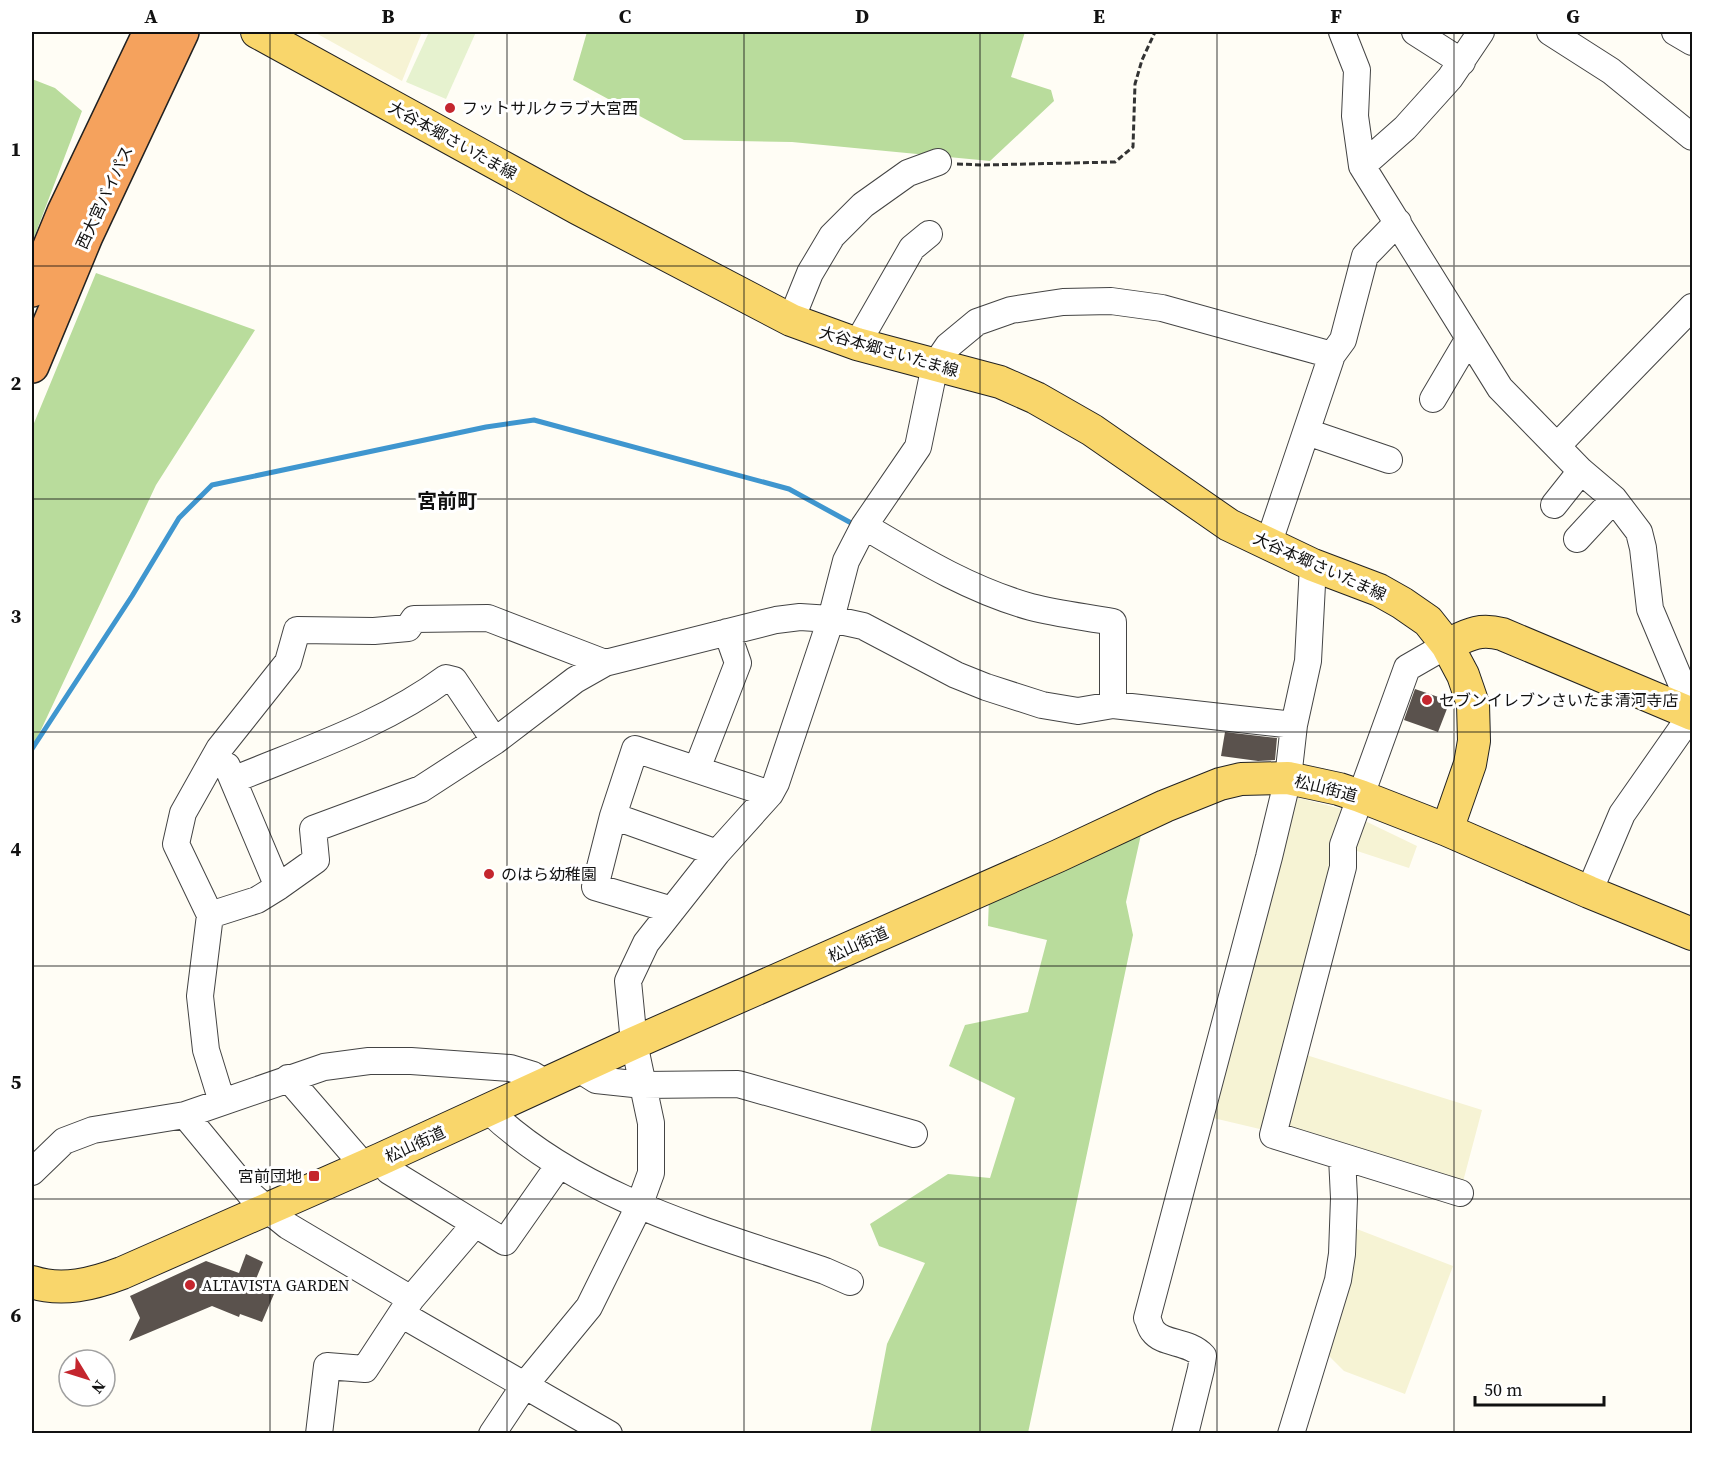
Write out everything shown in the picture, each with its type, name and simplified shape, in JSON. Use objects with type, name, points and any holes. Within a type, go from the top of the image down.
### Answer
[{"type":"highway","name":"西大宮バイパス","points":[[32,290],[64,212],[150,32]]},
{"type":"highway","name":"西大宮バイパス","points":[[32,366],[86,236],[182,32]]},
{"type":"main road","name":"大谷本郷さいたま線","points":[[257,32],[579,209],[792,320],[857,344],[1000,382],[1065,413],[1229,525],[1313,565],[1379,590],[1402,603],[1428,621],[1447,645],[1463,675],[1473,704],[1474,741],[1470,764],[1448,830]]},
{"type":"main road","points":[[1447,645],[1474,632],[1488,630],[1689,704]]},
{"type":"main road","name":"松山街道","points":[[33,1286],[62,1287],[93,1284],[122,1273],[373,1163],[577,1068],[1193,794],[1241,779],[1288,778],[1360,796],[1448,830],[1692,934]]},
{"type":"street","points":[[1342,32],[1357,70],[1355,116],[1362,166],[1500,388],[1581,471],[1614,499],[1639,532],[1650,609],[1689,704],[1622,814],[1589,892]]},
{"type":"street","points":[[1415,32],[1462,62]]},
{"type":"street","points":[[1362,166],[1405,128],[1450,78],[1481,32]]},
{"type":"street","points":[[1550,32],[1611,71],[1692,137]]},
{"type":"street","points":[[1675,32],[1692,42]]},
{"type":"street","points":[[792,320],[810,273],[832,236],[863,205],[908,173],[938,162]]},
{"type":"street","points":[[1268,545],[1332,355],[1343,340],[1365,256],[1398,222]]},
{"type":"street","points":[[857,344],[912,248],[929,234]]},
{"type":"street","points":[[492,1434],[524,1386],[589,1307],[639,1206],[651,1173],[651,1123],[634,1043],[628,981],[646,943],[717,853],[771,794],[831,619],[846,561],[864,526],[918,447],[935,365],[948,346],[977,322],[1011,310],[1072,302],[1111,301],[1162,308],[1332,355]]},
{"type":"street","points":[[1557,446],[1692,307]]},
{"type":"street","points":[[1434,399],[1469,338]]},
{"type":"street","points":[[1307,432],[1389,460]]},
{"type":"street","points":[[1554,505],[1581,471]]},
{"type":"street","points":[[1577,539],[1614,499]]},
{"type":"street","points":[[864,526],[937,570],[982,590],[1032,607],[1113,622],[1113,705]]},
{"type":"street","points":[[1185,1434],[1203,1356],[1195,1348],[1166,1340],[1153,1332],[1147,1318],[1288,778],[1294,724],[1308,661],[1313,565]]},
{"type":"street","points":[[210,915],[256,900],[316,860],[313,829],[421,789],[495,741],[575,680],[605,663],[776,620],[800,617],[831,619],[863,626],[956,675],[1042,705],[1078,711],[1113,705],[1294,724]]},
{"type":"street","points":[[222,1102],[206,1050],[201,996],[210,915],[176,844],[183,813],[219,749],[288,662],[297,630],[374,631],[408,628],[414,619],[488,618],[605,663]]},
{"type":"street","points":[[697,770],[738,663],[727,632]]},
{"type":"street","points":[[1447,645],[1407,668],[1360,796],[1343,845],[1344,867],[1273,1135],[1460,1193]]},
{"type":"street","points":[[233,780],[362,727],[421,698],[446,678],[454,680],[495,741]]},
{"type":"street","points":[[219,749],[278,887]]},
{"type":"street","points":[[672,910],[595,887],[635,749],[771,794]]},
{"type":"street","points":[[614,816],[717,853]]},
{"type":"street","points":[[32,1172],[64,1141],[93,1130],[185,1114],[324,1067],[369,1062],[411,1061],[510,1068],[533,1075],[546,1083]]},
{"type":"street","points":[[577,1068],[596,1080],[643,1085],[738,1084],[914,1134]]},
{"type":"street","points":[[288,1078],[373,1163],[505,1242],[559,1165]]},
{"type":"street","points":[[488,1110],[503,1124],[559,1165],[639,1206],[825,1271],[850,1282]]},
{"type":"street","points":[[185,1114],[236,1178],[288,1226],[524,1386],[609,1434]]},
{"type":"street","points":[[1291,1434],[1338,1280],[1342,1254],[1344,1198],[1342,1156]]},
{"type":"street","points":[[319,1434],[327,1366],[365,1369],[406,1306],[475,1224]]},
{"type":"path","points":[[938,162],[983,165],[1115,162],[1133,147],[1135,84],[1142,60],[1155,32]]},
{"type":"shaded area","points":[[314,32],[422,32],[402,81]]},
{"type":"shaded area","points":[[1295,797],[1354,812],[1264,1130],[1209,1117]]},
{"type":"shaded area","points":[[1363,820],[1417,846],[1409,868],[1351,849]]},
{"type":"shaded area","points":[[1303,1054],[1482,1110],[1460,1193],[1283,1130]]},
{"type":"shaded area","points":[[1349,1226],[1453,1266],[1405,1394],[1344,1371],[1323,1350]]},
{"type":"green space","points":[[429,32],[476,32],[446,99],[406,82]]},
{"type":"green space","points":[[587,32],[1025,32],[1011,77],[1051,90],[1054,101],[990,161],[792,142],[684,140],[573,80]]},
{"type":"green space","points":[[32,79],[55,88],[82,111],[32,243]]},
{"type":"green space","points":[[96,273],[255,330],[156,485],[32,749],[32,428]]},
{"type":"green space","points":[[1142,830],[1126,902],[1133,935],[1028,1433],[870,1434],[887,1344],[925,1263],[879,1246],[870,1224],[948,1174],[990,1178],[1015,1098],[949,1066],[965,1025],[1028,1012],[1047,940],[988,926],[989,897]]},
{"type":"building","points":[[1415,689],[1450,701],[1438,732],[1404,720]]},
{"type":"building","points":[[1225,732],[1277,738],[1275,760],[1258,761],[1221,756]]},
{"type":"building","points":[[246,1254],[263,1262],[256,1279],[277,1287],[262,1322],[240,1314],[239,1317],[212,1306],[129,1341],[140,1318],[130,1296],[206,1261],[239,1273]]},
{"type":"waterway","points":[[32,749],[132,596],[179,518],[212,485],[486,427],[534,420],[789,489],[853,524]]},
{"type":"place","name":"フットサルクラブ大宮西","points":[[450,108]]},
{"type":"place","name":"セブンイレブンさいたま清河寺店","points":[[1427,700]]},
{"type":"place","name":"のはら幼稚園","points":[[489,874]]},
{"type":"place","name":"宮前団地","points":[[314,1176]]},
{"type":"place","name":"ALTAVISTA GARDEN","points":[[190,1285]]},
{"type":"district","name":"宮前町","points":[[447,501]]}]
